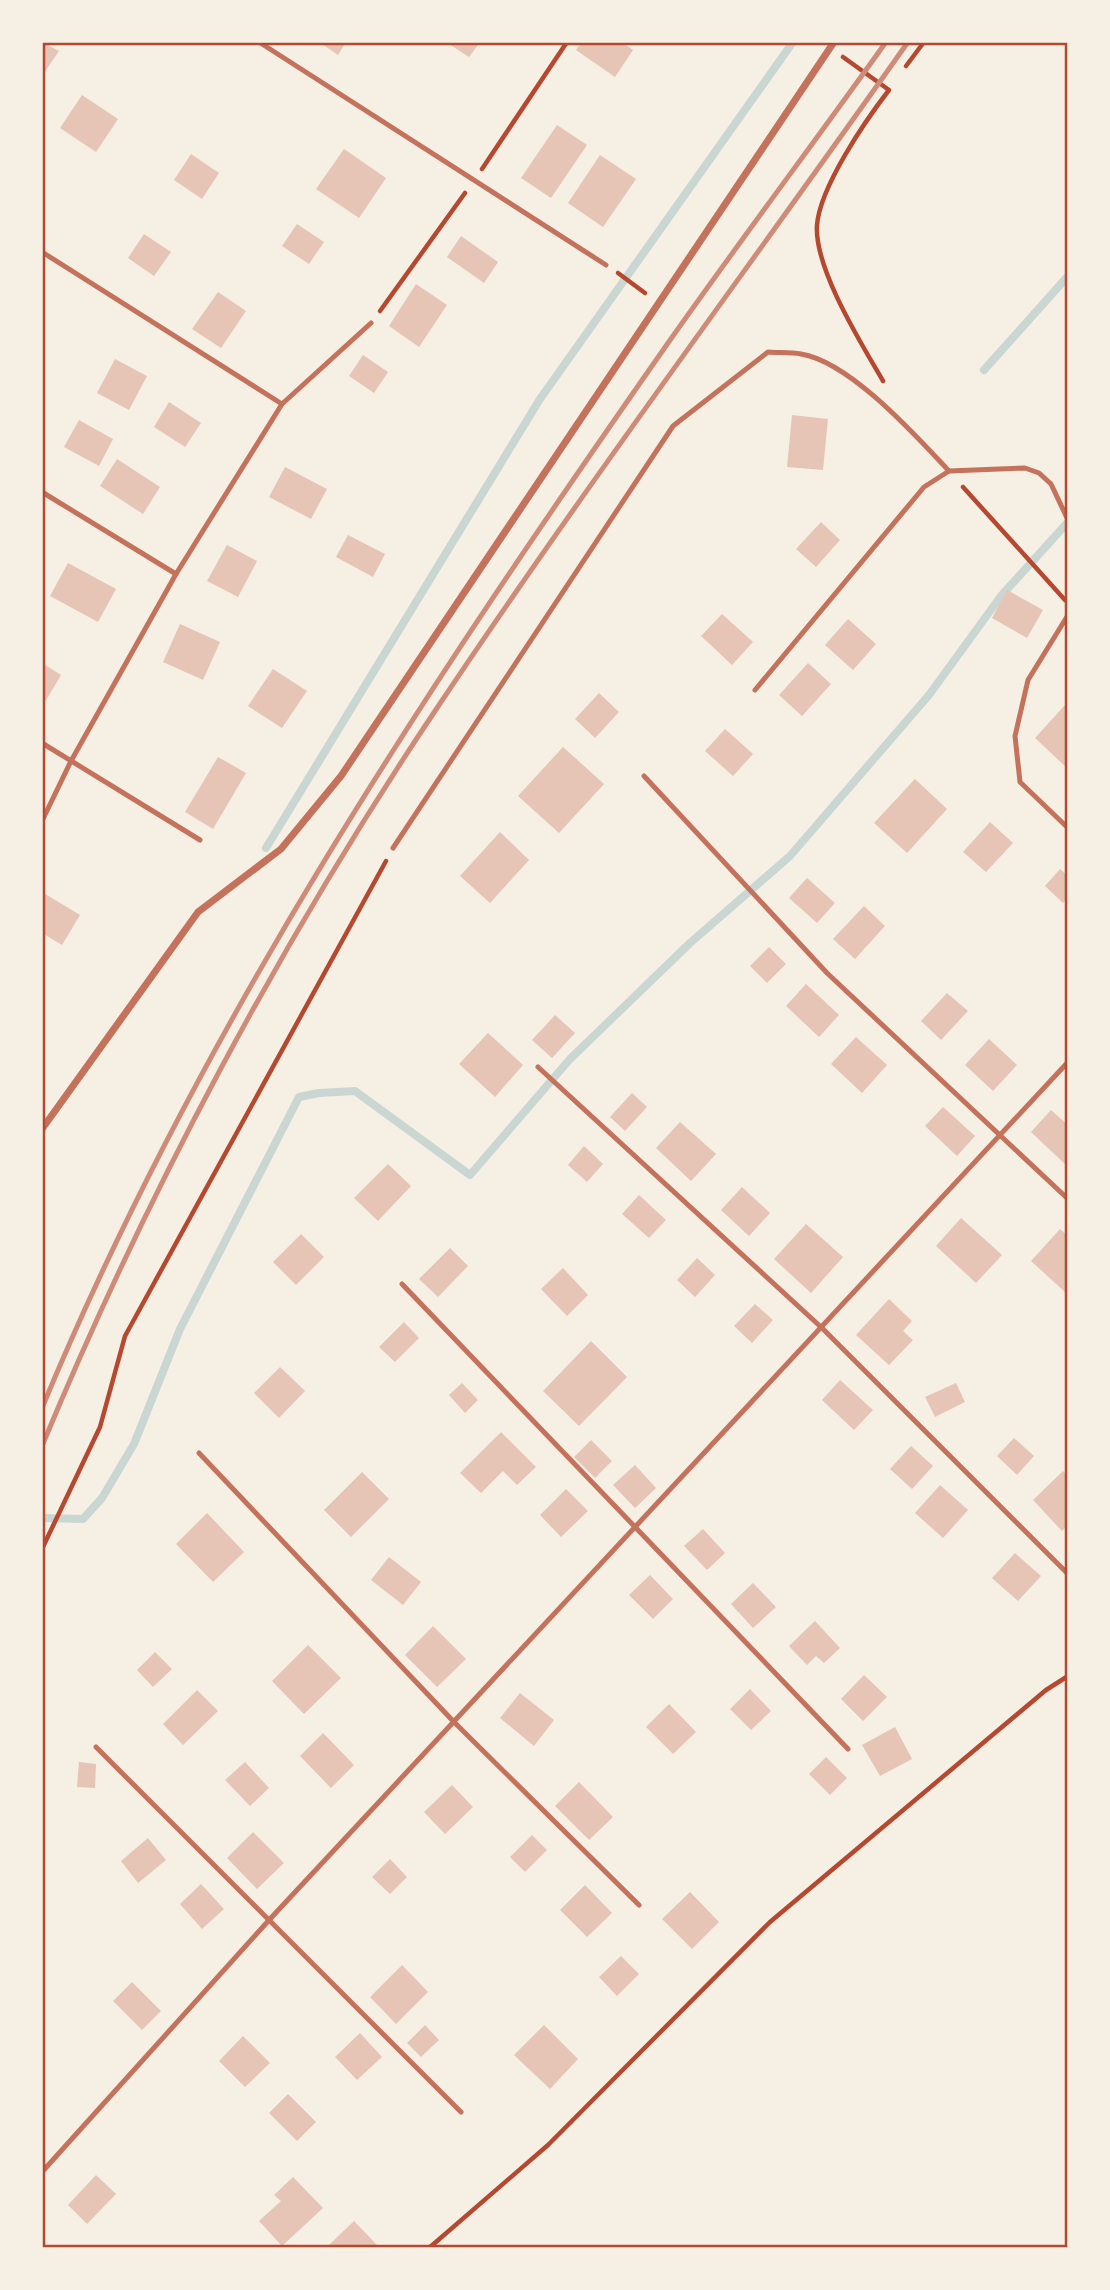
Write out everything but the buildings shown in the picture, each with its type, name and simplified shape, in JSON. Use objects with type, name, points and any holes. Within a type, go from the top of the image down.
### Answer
[{"type":"street","points":[[42,1129],[198,912],[281,849],[341,776],[833,45]]},
{"type":"lane","points":[[259,42],[606,265]]},
{"type":"lane","points":[[42,252],[282,404]]},
{"type":"lane","points":[[42,821],[71,761],[176,574],[282,404],[371,323]]},
{"type":"lane","points":[[393,848],[673,426],[768,352],[803,354],[850,377],[913,433],[949,471]]},
{"type":"lane","points":[[755,690],[924,488],[949,471],[1025,468],[1039,472],[1051,484],[1068,520]]},
{"type":"lane","points":[[42,492],[176,574]]},
{"type":"lane","points":[[1068,615],[1028,680],[1015,736],[1020,782],[1068,828]]},
{"type":"lane","points":[[42,743],[200,840]]},
{"type":"lane","points":[[644,776],[827,973],[1068,1199]]},
{"type":"lane","points":[[42,2172],[270,1919],[1068,1062]]},
{"type":"lane","points":[[538,1067],[822,1328],[1068,1574]]},
{"type":"lane","points":[[402,1284],[848,1749]]},
{"type":"lane","points":[[199,1453],[454,1722],[639,1905]]},
{"type":"lane","points":[[96,1747],[461,2112]]},
{"type":"path","points":[[906,66],[924,42]]},
{"type":"path","points":[[833,45],[889,90],[822,197],[816,227],[822,264],[888,390]]},
{"type":"path","points":[[621,275],[635,286]]},
{"type":"path","points":[[949,471],[1067,603]]},
{"type":"path","points":[[42,1549],[100,1427],[125,1336],[393,848]]},
{"type":"path","points":[[429,2248],[548,2145],[770,1922],[1046,1690],[1068,1676]]},
{"type":"waterway","points":[[266,848],[540,399],[793,42]]},
{"type":"waterway","points":[[984,370],[1068,276]]},
{"type":"waterway","points":[[42,1518],[83,1519],[102,1498],[134,1444],[180,1329],[299,1097],[355,1091],[470,1175],[570,1059],[690,943],[790,856],[929,695],[1001,596],[1068,522]]},
{"type":"railway","points":[[42,1408],[105,1266],[174,1127],[247,992],[326,859],[408,728],[580,470],[695,305],[886,42]]},
{"type":"railway","points":[[42,1446],[126,1257],[220,1070],[270,979],[377,800],[549,544],[908,42]]}]
